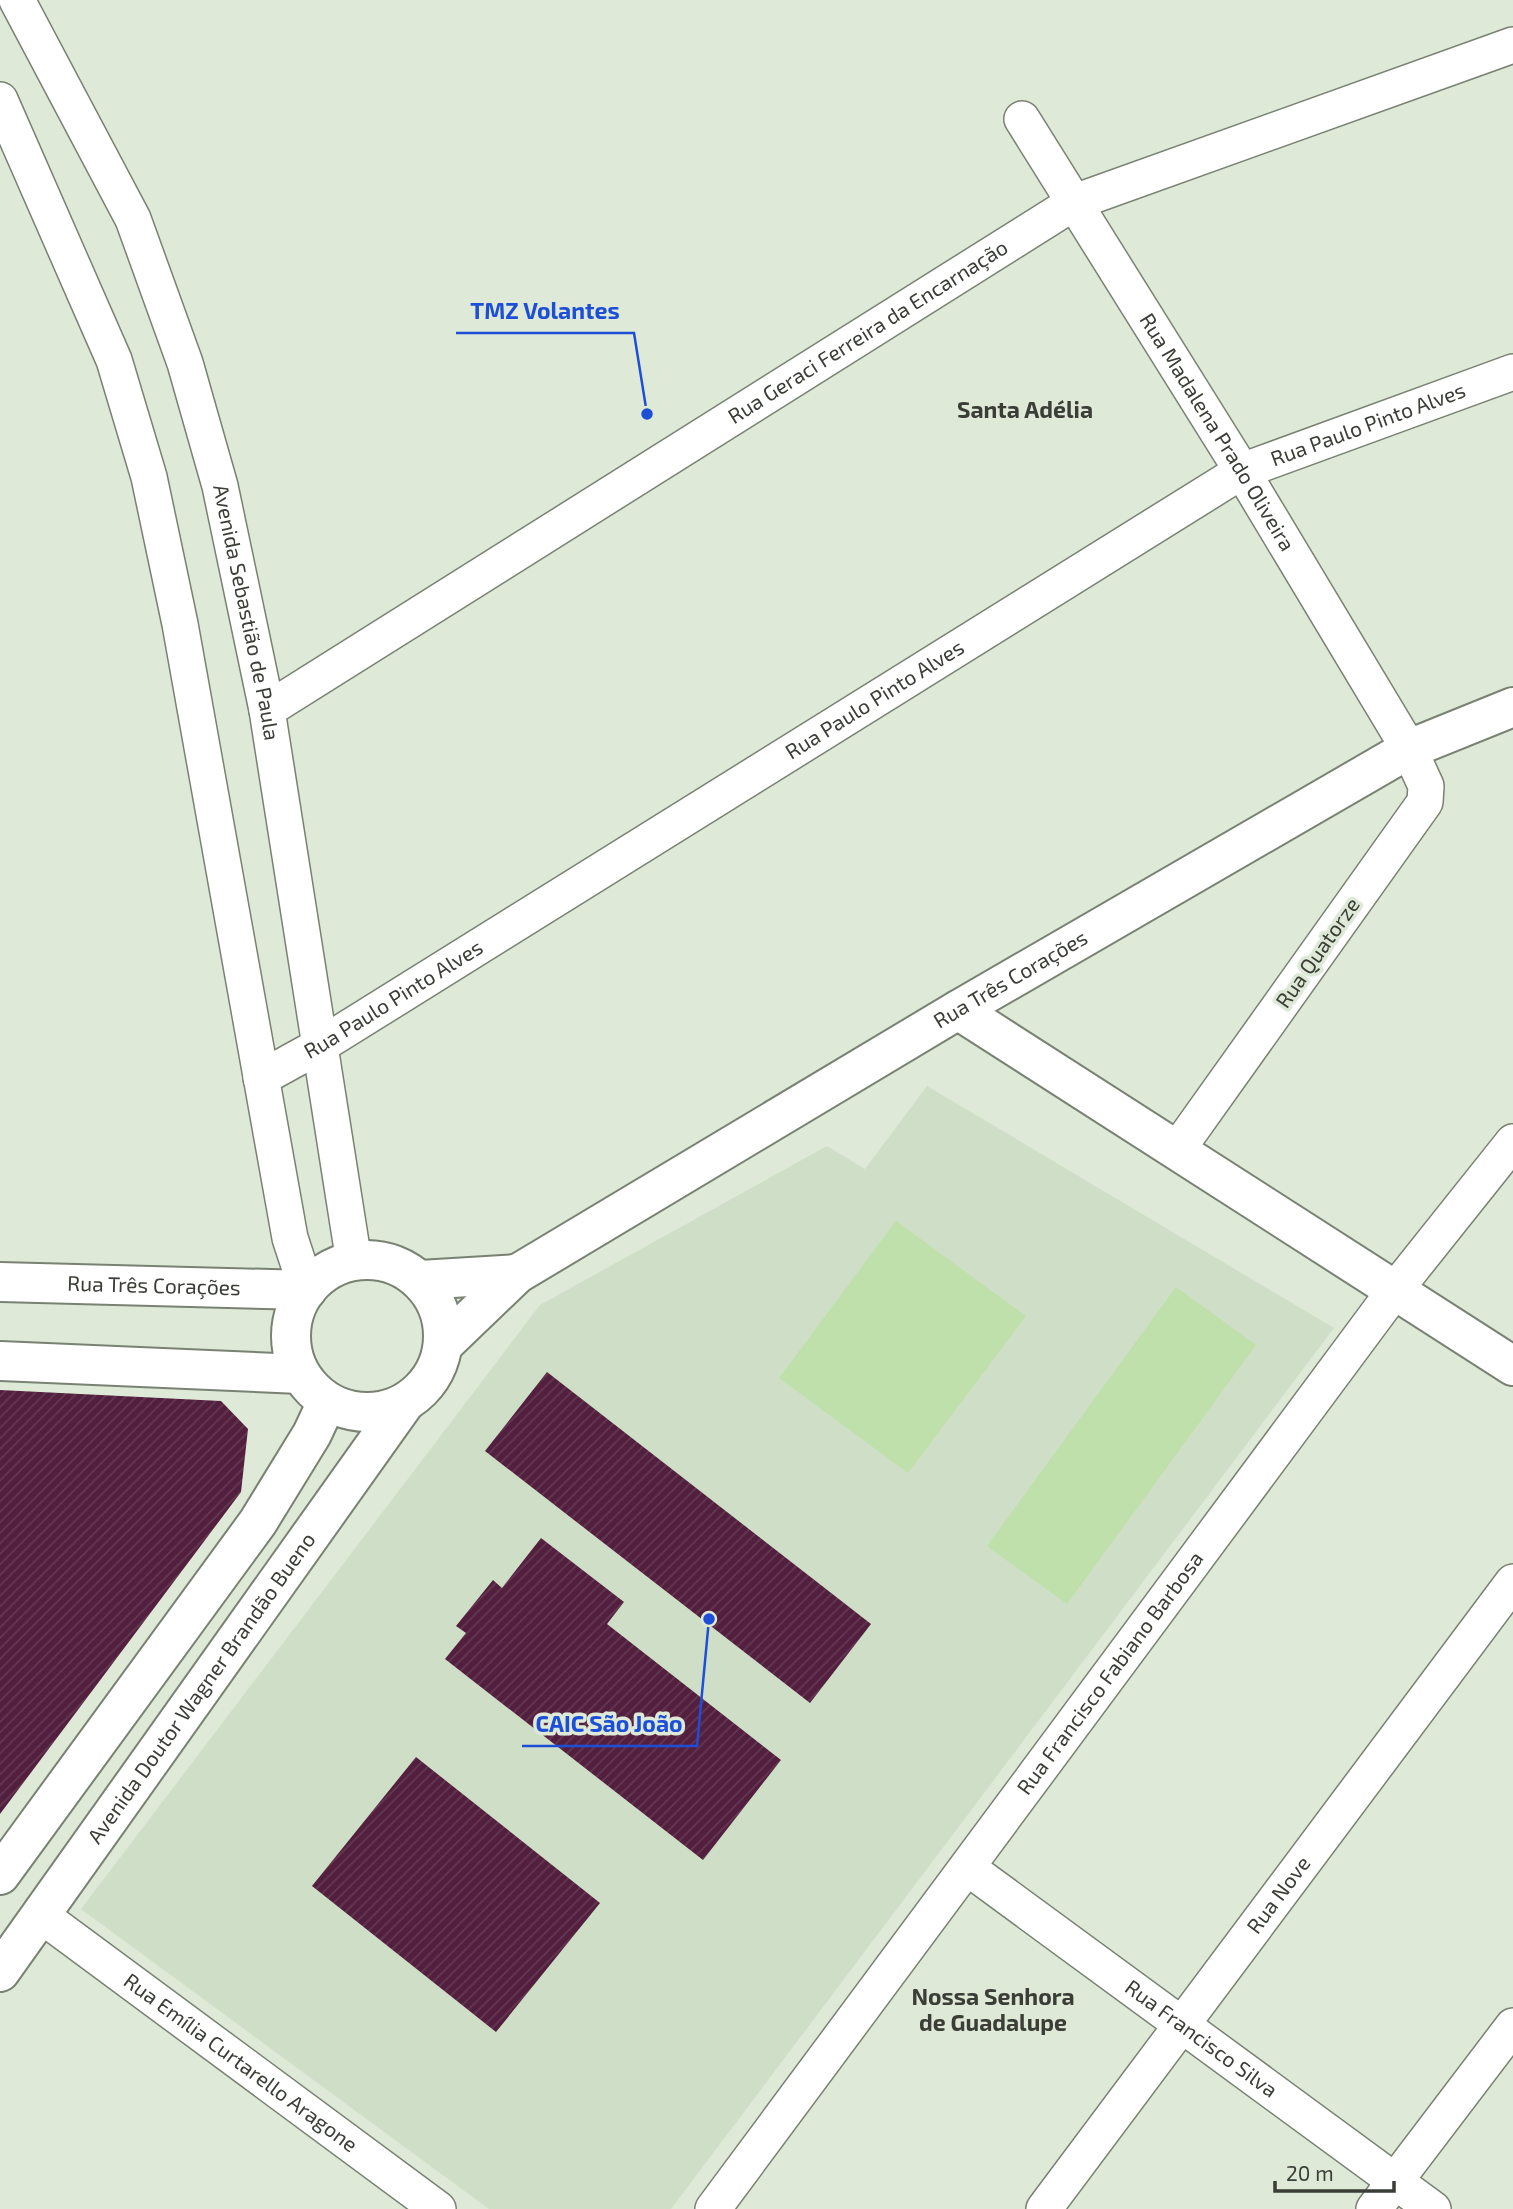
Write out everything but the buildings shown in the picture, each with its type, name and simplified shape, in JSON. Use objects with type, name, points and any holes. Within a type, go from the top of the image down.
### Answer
[{"type":"street","name":"Avenida Sebastião de Paula","points":[[17,0],[133,219],[185,363],[220,486],[267,710],[354,1262]]},
{"type":"street","name":"Rua Geraci Ferreira da Encarnação","points":[[267,710],[1075,202],[1513,45]]},
{"type":"street","points":[[0,100],[114,360],[149,477],[180,624],[290,1238],[307,1290]]},
{"type":"street","name":"Rua Madalena Prado Oliveira","points":[[1022,120],[1242,471],[1409,749]]},
{"type":"street","name":"Rua Paulo Pinto Alves","points":[[261,1078],[321,1045],[1242,471],[1513,372]]},
{"type":"street","name":"Rua Três Corações","points":[[444,1344],[517,1274],[958,1010],[1409,749],[1513,707]]},
{"type":"street","name":"Rua Quatorze","points":[[1178,1150],[1425,802],[1426,786],[1409,749]]},
{"type":"street","points":[[958,1010],[1513,1366]]},
{"type":"street","name":"Rua Francisco Fabiano Barbosa","points":[[713,2209],[1395,1290],[1513,1142]]},
{"type":"street","points":[[377,1261],[400,1268],[420,1280],[439,1310],[444,1344],[433,1378],[404,1404],[365,1413],[327,1402],[300,1374],[291,1346],[294,1316],[307,1290],[328,1271],[354,1262],[377,1261]]},
{"type":"street","name":"Rua Três Corações","points":[[420,1280],[517,1274]]},
{"type":"street","name":"Rua Três Corações","points":[[0,1282],[307,1290]]},
{"type":"street","points":[[0,1361],[300,1374]]},
{"type":"street","points":[[0,1875],[257,1522],[312,1434],[327,1402]]},
{"type":"street","name":"Avenida Doutor Wagner Brandão Bueno","points":[[0,1972],[404,1404]]},
{"type":"street","name":"Rua Nove","points":[[1044,2209],[1513,1582]]},
{"type":"street","name":"Rua Francisco Silva","points":[[968,1868],[1433,2209]]},
{"type":"street","name":"Rua Emília Curtarello Aragone","points":[[42,1916],[438,2209]]},
{"type":"street","points":[[1374,2209],[1513,2026]]},
{"type":"shaded area","points":[[927,1086],[1334,1328],[671,2209],[489,2209],[81,1909],[540,1305],[827,1146],[865,1169]]},
{"type":"green space","points":[[896,1221],[1026,1316],[908,1473],[779,1378]]},
{"type":"green space","points":[[1176,1287],[1256,1345],[1067,1604],[987,1546]]},
{"type":"place","name":"TMZ Volantes","points":[[647,414]]},
{"type":"place","name":"CAIC São João","points":[[709,1619]]},
{"type":"district","name":"Santa Adélia","points":[[1025,410]]},
{"type":"district","name":"Nossa Senhora de Guadalupe","points":[[993,2010]]}]
